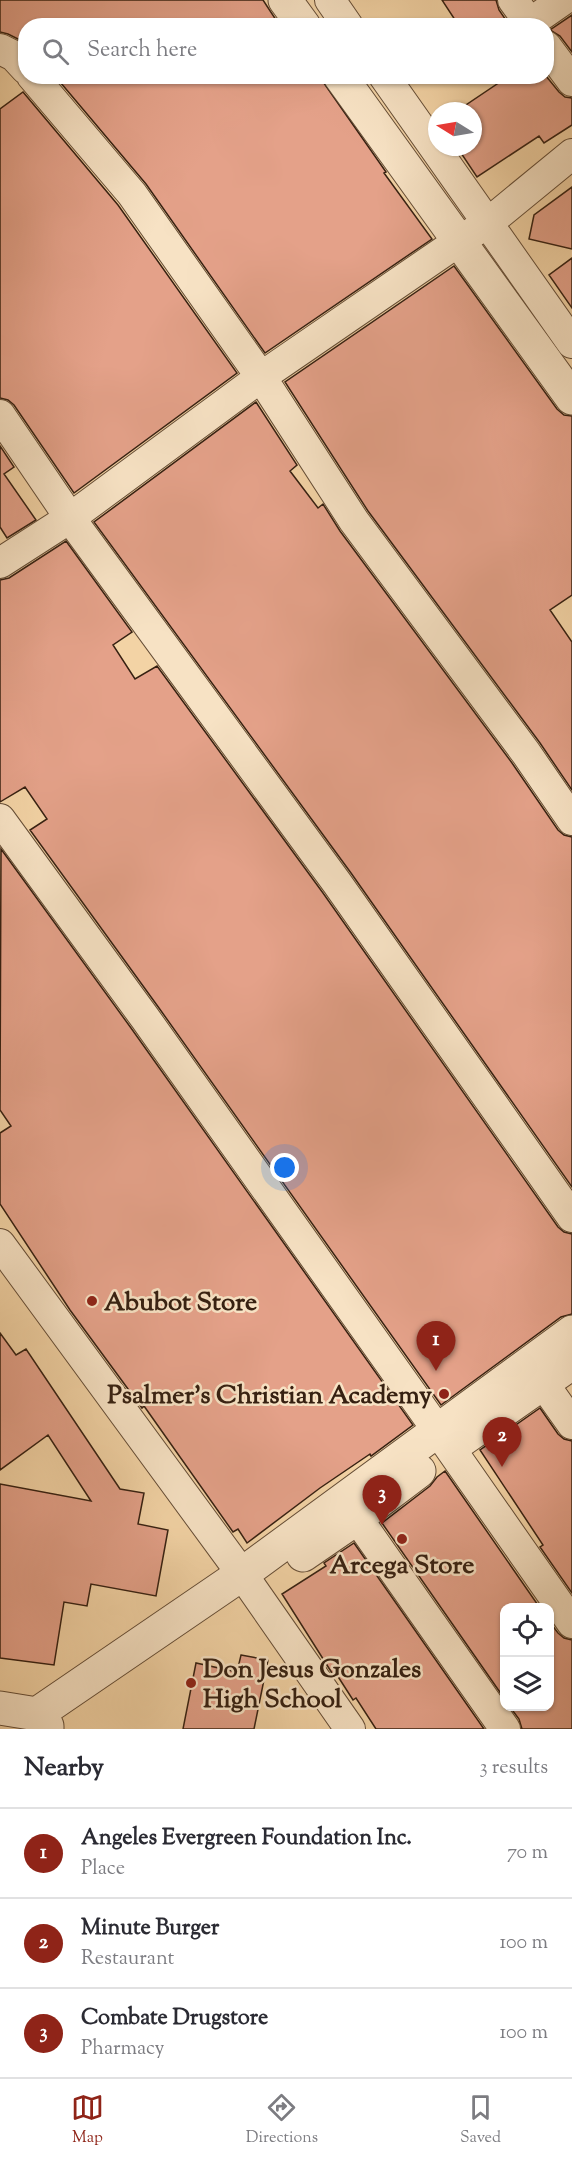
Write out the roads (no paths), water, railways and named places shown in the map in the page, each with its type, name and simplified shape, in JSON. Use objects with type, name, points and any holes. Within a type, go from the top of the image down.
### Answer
[{"type":"street","points":[[285,0],[298,18]]},
{"type":"street","points":[[330,0],[342,18]]},
{"type":"street","points":[[538,18],[563,0]]},
{"type":"street","points":[[0,49],[18,60]]},
{"type":"street","points":[[554,57],[572,81]]},
{"type":"street","points":[[39,84],[132,194],[261,377],[354,521],[526,753],[572,820]]},
{"type":"street","points":[[346,84],[572,398]]},
{"type":"street","points":[[390,84],[572,343]]},
{"type":"street","points":[[0,563],[70,518],[261,377],[459,241],[488,224],[572,154]]},
{"type":"street","points":[[0,415],[70,518],[337,883],[572,1217]]},
{"type":"street","points":[[0,819],[444,1439],[572,1623]]},
{"type":"street","points":[[0,1244],[247,1581],[350,1729]]},
{"type":"street","points":[[247,1581],[357,1518],[444,1439],[572,1332]]},
{"type":"street","points":[[0,1708],[44,1723],[444,1439],[543,1383],[572,1363]]},
{"type":"street","points":[[543,1383],[572,1424]]},
{"type":"street","points":[[357,1518],[505,1729]]},
{"type":"place","name":"Abubot Store","points":[[92,1301]]},
{"type":"place","name":"Angeles Evergreen Foundation Inc.","points":[[436,1371]]},
{"type":"place","name":"Psalmer's Christian Academy","points":[[444,1394]]},
{"type":"place","name":"Minute Burger","points":[[502,1467]]},
{"type":"place","name":"Combate Drugstore","points":[[382,1525]]},
{"type":"place","name":"Arcega Store","points":[[402,1539]]},
{"type":"place","name":"Don Jesus Gonzales High School","points":[[191,1683]]}]
